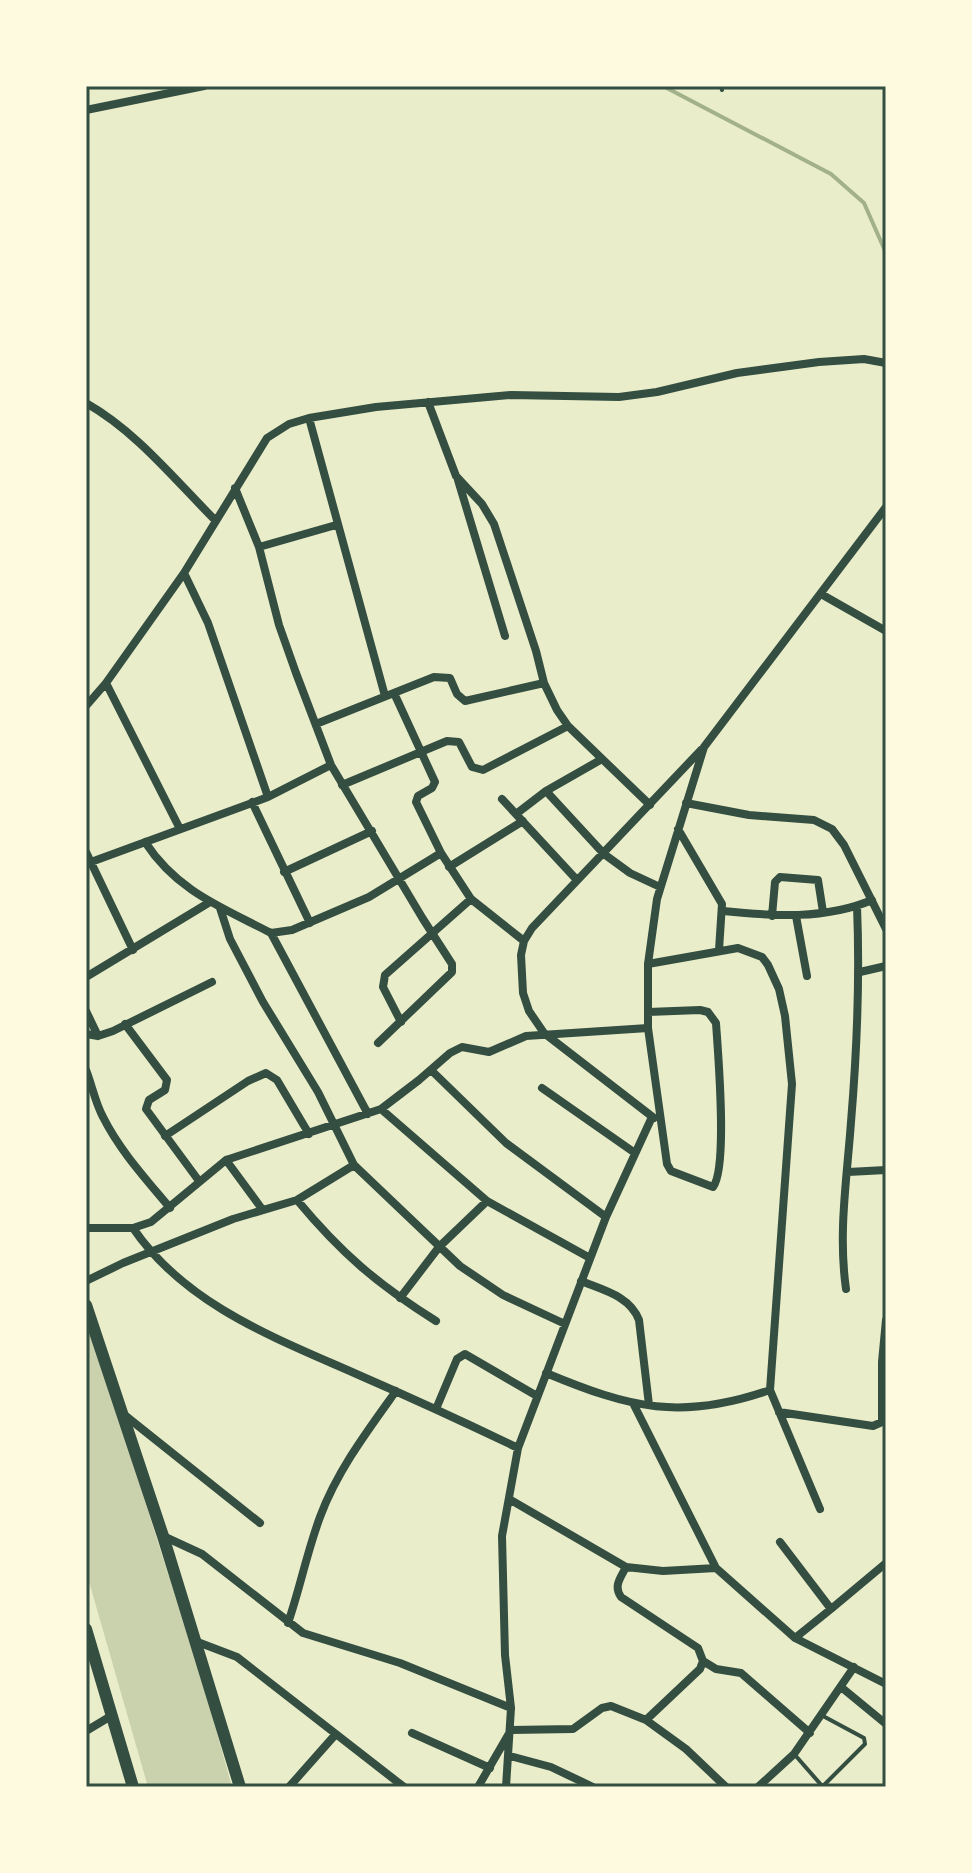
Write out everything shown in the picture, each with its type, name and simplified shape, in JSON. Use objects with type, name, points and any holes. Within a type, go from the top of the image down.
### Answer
[{"type":"main road","points":[[86,1305],[163,1536],[240,1787]]},
{"type":"main road","points":[[86,1629],[133,1787]]},
{"type":"street","points":[[86,110],[204,86]]},
{"type":"street","points":[[86,706],[106,683],[184,573],[267,438],[277,430],[309,418],[428,402],[511,395],[619,397],[657,392],[737,373],[819,362],[864,359],[886,363]]},
{"type":"street","points":[[428,402],[456,476],[505,636]]},
{"type":"street","points":[[86,403],[111,417],[132,435],[215,520]]},
{"type":"street","points":[[309,418],[336,525],[390,695],[435,782],[432,788],[418,796],[416,802],[441,853],[471,899],[524,941]]},
{"type":"street","points":[[456,476],[482,504],[494,524],[544,683],[568,726],[650,805]]},
{"type":"street","points":[[235,488],[259,547],[279,625],[331,765],[450,960],[452,972],[378,1043]]},
{"type":"street","points":[[661,1124],[544,1033],[529,1011],[523,993],[521,955],[524,941],[576,879],[604,854],[704,747],[886,507]]},
{"type":"street","points":[[259,547],[336,525]]},
{"type":"street","points":[[184,573],[208,623],[268,797]]},
{"type":"street","points":[[821,594],[886,631]]},
{"type":"street","points":[[316,724],[439,677],[450,678],[457,694],[465,701],[544,683]]},
{"type":"street","points":[[106,683],[180,829]]},
{"type":"street","points":[[342,785],[447,741],[461,744],[472,767],[483,770],[568,726]]},
{"type":"street","points":[[648,1012],[700,1010],[708,1012],[716,1023],[720,1153],[718,1180],[713,1187],[669,1168],[648,1028],[648,1012],[648,964],[651,932],[660,887],[704,747]]},
{"type":"street","points":[[449,867],[520,817],[546,791],[602,759]]},
{"type":"street","points":[[91,862],[268,797],[331,765]]},
{"type":"street","points":[[546,791],[604,854],[630,873],[660,887]]},
{"type":"street","points":[[502,799],[576,879]]},
{"type":"street","points":[[252,802],[310,923]]},
{"type":"street","points":[[686,803],[824,824],[844,845],[886,929]]},
{"type":"street","points":[[678,829],[718,895],[723,911],[719,950]]},
{"type":"street","points":[[284,872],[372,831]]},
{"type":"street","points":[[145,842],[167,873],[220,908],[271,933],[285,932],[310,923],[369,897],[441,853]]},
{"type":"street","points":[[86,852],[133,950]]},
{"type":"street","points":[[772,916],[775,882],[780,877],[818,880],[823,912]]},
{"type":"street","points":[[401,1022],[382,981],[388,971],[471,899]]},
{"type":"street","points":[[723,911],[796,916],[857,906],[872,900]]},
{"type":"street","points":[[86,977],[210,902]]},
{"type":"street","points":[[846,1289],[841,1242],[860,972],[857,906]]},
{"type":"street","points":[[220,908],[230,939],[263,1002],[318,1092],[354,1165],[460,1266],[503,1295],[565,1324]]},
{"type":"street","points":[[796,916],[807,976]]},
{"type":"street","points":[[271,933],[368,1114]]},
{"type":"street","points":[[648,964],[738,948],[762,957],[779,989],[792,1084],[770,1390],[820,1509]]},
{"type":"street","points":[[860,972],[886,966]]},
{"type":"street","points":[[86,1034],[98,1036],[212,982]]},
{"type":"street","points":[[86,1011],[98,1036]]},
{"type":"street","points":[[125,1024],[167,1080],[165,1090],[145,1106],[199,1181]]},
{"type":"street","points":[[86,1228],[133,1228],[151,1222],[226,1160],[381,1109],[450,1053],[462,1047],[489,1052],[515,1040],[544,1033],[648,1028]]},
{"type":"street","points":[[86,1070],[102,1116],[113,1136],[170,1208]]},
{"type":"street","points":[[431,1070],[506,1143],[606,1217]]},
{"type":"street","points":[[165,1136],[248,1081],[266,1073],[277,1080],[309,1134]]},
{"type":"street","points":[[542,1088],[635,1153]]},
{"type":"street","points":[[381,1109],[487,1201],[590,1258]]},
{"type":"street","points":[[506,1787],[511,1708],[505,1655],[502,1536],[518,1448],[606,1217],[652,1117]]},
{"type":"street","points":[[226,1160],[262,1209]]},
{"type":"street","points":[[86,1281],[262,1209],[297,1200],[354,1165]]},
{"type":"street","points":[[848,1172],[886,1170]]},
{"type":"street","points":[[297,1200],[350,1259],[436,1321]]},
{"type":"street","points":[[400,1298],[439,1247],[487,1201]]},
{"type":"street","points":[[133,1228],[150,1253],[198,1294],[231,1315],[518,1448]]},
{"type":"street","points":[[581,1281],[623,1299],[635,1308],[649,1405]]},
{"type":"street","points":[[779,1412],[873,1426],[882,1422],[886,1320]]},
{"type":"street","points":[[436,1409],[457,1359],[465,1354],[537,1396]]},
{"type":"street","points":[[546,1373],[634,1405],[712,1407],[770,1390]]},
{"type":"street","points":[[288,1623],[320,1516],[365,1435],[396,1391]]},
{"type":"street","points":[[634,1405],[716,1568],[795,1638],[885,1681]]},
{"type":"street","points":[[122,1412],[260,1523]]},
{"type":"street","points":[[509,1499],[626,1567],[663,1571],[716,1568]]},
{"type":"street","points":[[163,1536],[202,1554],[288,1623],[316,1639],[400,1663],[511,1708]]},
{"type":"street","points":[[780,1542],[831,1609]]},
{"type":"street","points":[[795,1638],[886,1563]]},
{"type":"street","points":[[626,1567],[618,1583],[621,1597],[698,1648],[703,1661],[716,1669],[741,1673],[810,1733]]},
{"type":"street","points":[[195,1641],[237,1657],[398,1785]]},
{"type":"street","points":[[646,1720],[700,1669],[703,1661]]},
{"type":"street","points":[[758,1787],[794,1754],[854,1667]]},
{"type":"street","points":[[841,1687],[886,1724]]},
{"type":"street","points":[[511,1730],[573,1729],[602,1708],[611,1706],[646,1720],[686,1749],[726,1787]]},
{"type":"street","points":[[86,1731],[111,1716]]},
{"type":"street","points":[[478,1787],[511,1730]]},
{"type":"street","points":[[412,1733],[490,1768]]},
{"type":"street","points":[[289,1787],[335,1735]]},
{"type":"street","points":[[510,1756],[551,1767],[593,1787]]},
{"type":"lane","points":[[794,1754],[822,1787],[865,1744],[864,1738],[822,1715]]},
{"type":"green space","points":[[86,1314],[208,1701],[232,1787],[148,1787],[86,1571]]},
{"type":"waterway","points":[[663,86],[831,174],[864,203],[886,253]]}]
